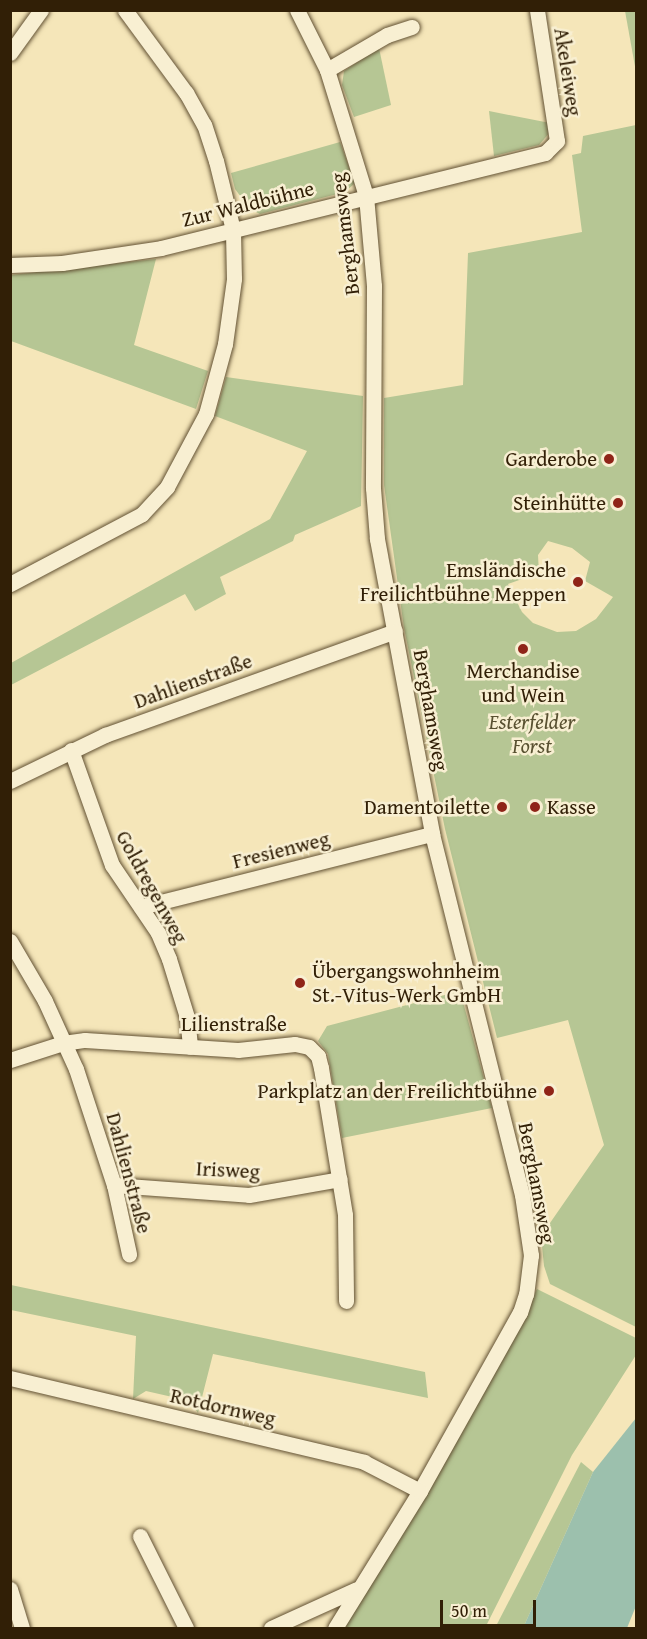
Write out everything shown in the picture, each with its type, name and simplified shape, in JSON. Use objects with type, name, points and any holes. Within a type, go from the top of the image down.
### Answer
[{"type":"street","points":[[10,53],[41,10]]},
{"type":"street","points":[[12,579],[142,513],[167,488],[185,460],[218,379],[234,279],[232,230],[204,125],[186,93],[125,10]]},
{"type":"street","name":"Berghamsweg","points":[[297,10],[327,70],[366,196],[374,286],[373,488],[377,539],[432,834],[522,1195],[531,1255],[520,1312],[420,1491],[357,1589],[335,1629]]},
{"type":"street","name":"Akeleiweg","points":[[537,10],[557,141]]},
{"type":"street","points":[[327,70],[387,35],[412,27]]},
{"type":"street","name":"Zur Waldbühne","points":[[10,265],[104,257],[232,230],[544,153],[557,141]]},
{"type":"street","name":"Dahlienstraße","points":[[10,781],[71,750],[395,631]]},
{"type":"street","name":"Goldregenweg","points":[[71,750],[112,865],[141,907],[169,959],[187,1017],[190,1047]]},
{"type":"street","name":"Fresienweg","points":[[141,907],[432,834]]},
{"type":"street","name":"Dahlienstraße","points":[[10,941],[45,1001],[76,1069],[114,1185],[129,1254]]},
{"type":"street","name":"Lilienstraße","points":[[10,1060],[63,1043],[85,1040],[190,1047],[309,1047],[318,1056],[321,1068],[340,1179],[348,1250],[346,1301]]},
{"type":"street","name":"Irisweg","points":[[114,1185],[249,1195],[340,1179]]},
{"type":"street","name":"Rotdornweg","points":[[10,1378],[364,1462],[420,1491]]},
{"type":"street","points":[[140,1536],[186,1629]]},
{"type":"street","points":[[10,1589],[22,1629]]},
{"type":"street","points":[[271,1629],[357,1589]]},
{"type":"green space","points":[[625,11],[636,11],[636,72]]},
{"type":"green space","points":[[379,48],[391,105],[354,117],[342,85],[344,71]]},
{"type":"green space","points":[[489,111],[550,123],[551,131],[539,145],[494,156]]},
{"type":"green space","name":"Esterfelder Forst","points":[[636,125],[636,1327],[550,1284],[544,1266],[541,1236],[604,1145],[568,1020],[497,1038],[445,829],[404,628],[384,485],[384,398],[463,385],[468,253],[582,232],[572,155],[581,153],[583,136]],"holes":[[[548,541],[572,548],[590,562],[585,581],[613,597],[596,619],[576,631],[557,632],[533,623],[522,612],[508,584],[539,573],[538,555]]]},
{"type":"green space","points":[[340,142],[355,183],[345,192],[260,214],[250,209],[235,189],[231,173]]},
{"type":"green space","points":[[156,259],[134,345],[208,371],[196,409],[11,341],[11,275]]},
{"type":"green space","points":[[226,377],[363,396],[361,506],[295,535],[293,541],[220,577],[226,594],[195,611],[185,594],[11,685],[11,663],[270,519],[307,451],[215,416]]},
{"type":"green space","points":[[460,991],[492,1108],[342,1138],[328,1054],[318,1041],[327,1026]]},
{"type":"green space","points":[[11,1285],[425,1372],[428,1398],[213,1354],[198,1413],[190,1401],[146,1391],[133,1399],[136,1336],[11,1310]]},
{"type":"green space","points":[[537,1289],[636,1338],[636,1355],[572,1455],[485,1628],[344,1628],[458,1436]]},
{"type":"green space","points":[[581,1462],[593,1472],[523,1628],[495,1628]]},
{"type":"shaded area","points":[[636,1418],[636,1606],[627,1628],[523,1628],[593,1472]]},
{"type":"place","name":"Garderobe","points":[[609,459]]},
{"type":"place","name":"Steinhütte","points":[[618,503]]},
{"type":"place","name":"Emsländische Freilichtbühne Meppen","points":[[578,582]]},
{"type":"place","name":"Merchandise und Wein","points":[[523,649]]},
{"type":"place","name":"Damentoilette","points":[[502,807]]},
{"type":"place","name":"Kasse","points":[[535,807]]},
{"type":"place","name":"Übergangswohnheim St.-Vitus-Werk GmbH","points":[[300,983]]},
{"type":"place","name":"Parkplatz an der Freilichtbühne","points":[[549,1091]]}]
